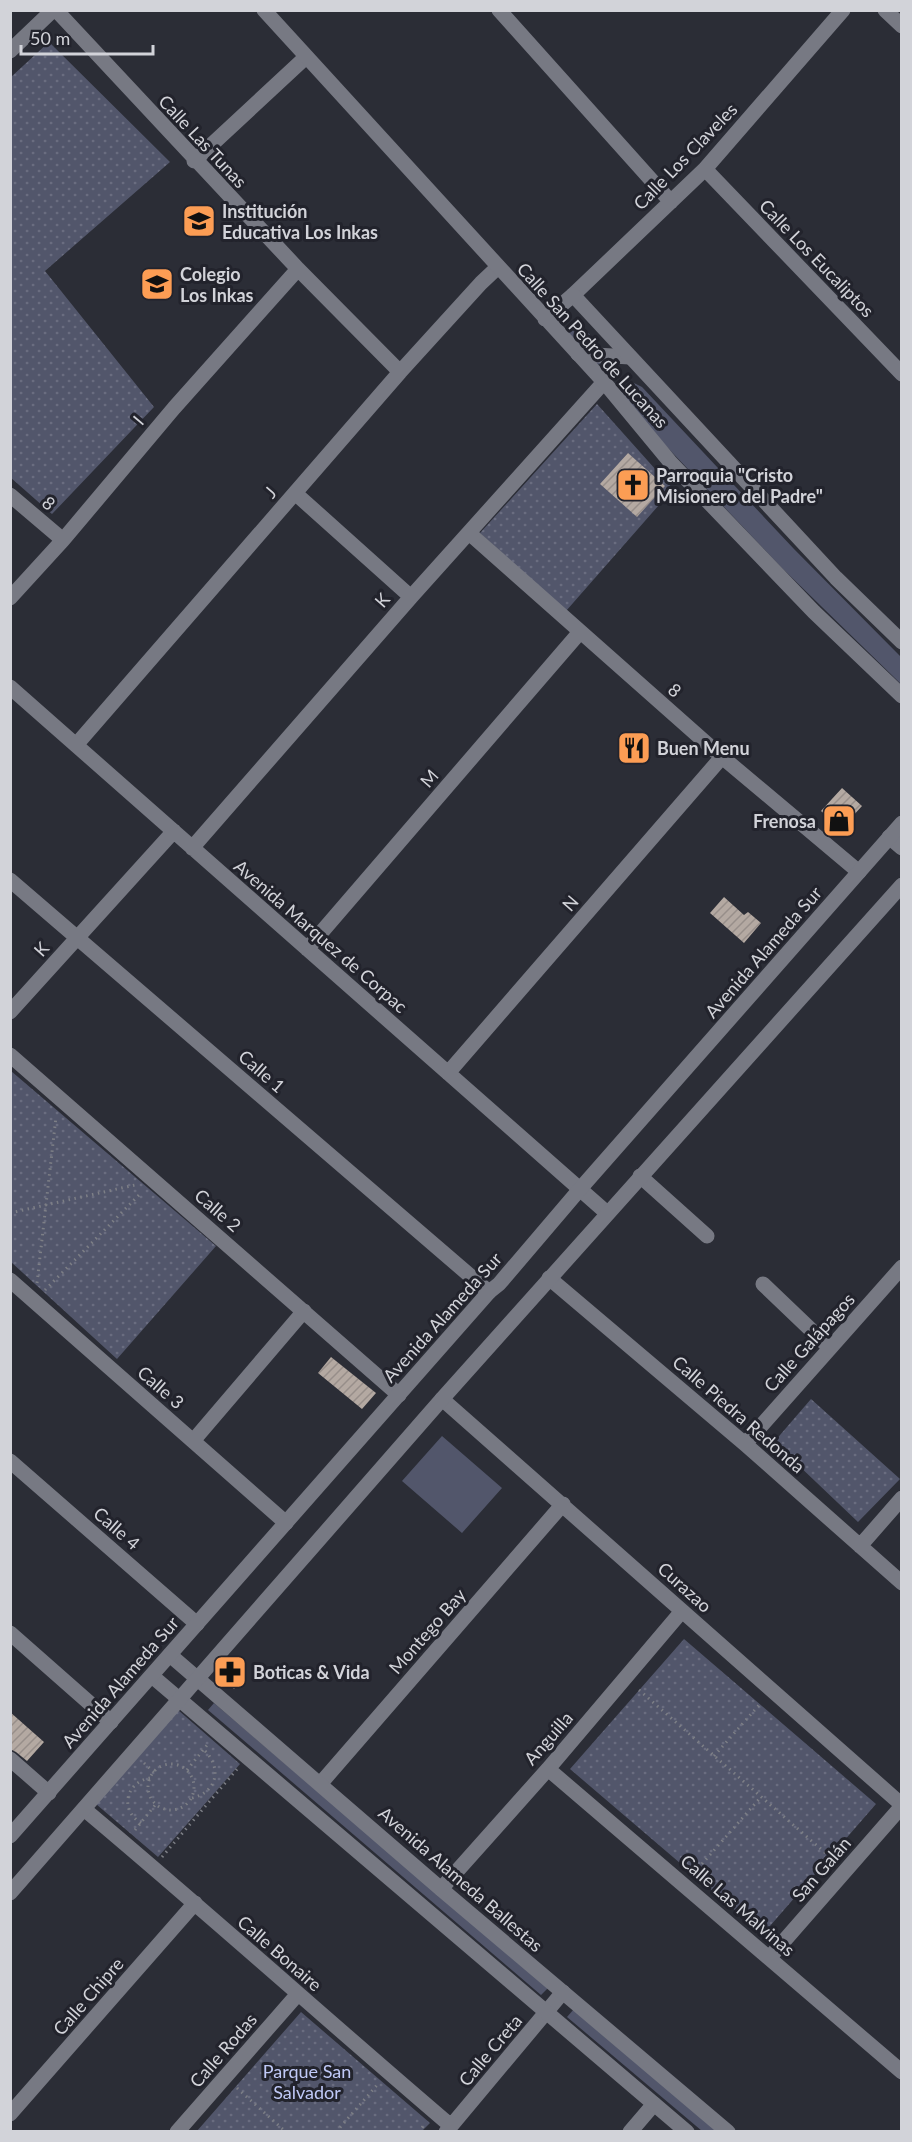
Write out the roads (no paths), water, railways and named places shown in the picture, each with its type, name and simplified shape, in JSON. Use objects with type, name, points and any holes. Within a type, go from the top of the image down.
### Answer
[{"type":"street","points":[[10,51],[54,10]]},
{"type":"street","name":"Calle Las Tunas","points":[[54,10],[194,161],[400,372]]},
{"type":"street","name":"Calle San Pedro de Lucanas","points":[[264,10],[604,382],[671,463],[814,612],[902,696]]},
{"type":"street","points":[[498,10],[670,202]]},
{"type":"street","name":"Calle Los Claveles","points":[[545,319],[705,169],[843,10]]},
{"type":"street","points":[[885,10],[902,26]]},
{"type":"street","points":[[194,161],[306,57]]},
{"type":"street","name":"Calle Los Eucaliptos","points":[[705,169],[902,374]]},
{"type":"street","name":"J","points":[[76,745],[400,372],[498,267]]},
{"type":"street","name":"I","points":[[10,598],[298,269]]},
{"type":"street","name":"Calle San Pedro de Lucanas","points":[[573,295],[836,578],[902,642]]},
{"type":"street","points":[[578,354],[630,357]]},
{"type":"street","name":"K","points":[[192,848],[411,597],[604,382]]},
{"type":"street","points":[[295,493],[411,597]]},
{"type":"street","name":"8","points":[[10,495],[63,540]]},
{"type":"street","name":"8","points":[[469,533],[722,757],[860,872]]},
{"type":"street","name":"M","points":[[307,949],[580,632]]},
{"type":"street","name":"Avenida Marquez de Corpac","points":[[10,687],[607,1213]]},
{"type":"street","name":"N","points":[[448,1073],[722,757]]},
{"type":"street","name":"Avenida Alameda Sur","points":[[10,1836],[489,1292],[499,1284],[902,823]]},
{"type":"street","name":"K","points":[[10,1012],[174,831]]},
{"type":"street","points":[[889,837],[902,848]]},
{"type":"street","name":"Calle 1","points":[[10,880],[489,1292]]},
{"type":"street","points":[[10,1893],[549,1278],[902,885]]},
{"type":"street","name":"Calle 2","points":[[10,1055],[399,1395]]},
{"type":"street","points":[[640,1176],[707,1236]]},
{"type":"street","name":"Calle Galápagos","points":[[745,1444],[902,1267]]},
{"type":"street","name":"Calle Piedra Redonda","points":[[549,1278],[745,1444],[902,1583]]},
{"type":"street","name":"Calle 3","points":[[10,1280],[286,1523]]},
{"type":"street","points":[[762,1284],[830,1348]]},
{"type":"street","points":[[193,1441],[304,1311]]},
{"type":"street","name":"Curazao","points":[[442,1399],[902,1806]]},
{"type":"street","name":"Calle 4","points":[[10,1461],[197,1624]]},
{"type":"street","points":[[860,1546],[902,1498]]},
{"type":"street","name":"Montego Bay","points":[[321,1783],[563,1504]]},
{"type":"street","name":"Anguilla","points":[[441,1889],[682,1611]]},
{"type":"street","points":[[10,1633],[111,1722]]},
{"type":"street","name":"Avenida Alameda Ballestas","points":[[170,1655],[728,2132]]},
{"type":"street","points":[[152,1676],[687,2132]]},
{"type":"street","points":[[10,1759],[49,1793]]},
{"type":"street","name":"Calle Las Malvinas","points":[[548,1768],[770,1958],[898,2063]]},
{"type":"street","name":"San Galán","points":[[770,1958],[902,1806]]},
{"type":"street","name":"Calle Bonaire","points":[[84,1809],[156,1859],[195,1903],[448,2129]]},
{"type":"street","name":"Calle Chipre","points":[[10,2114],[195,1903]]},
{"type":"street","name":"Calle Creta","points":[[448,2129],[563,1992]]},
{"type":"street","name":"Calle Rodas","points":[[177,2132],[297,1995]]},
{"type":"street","points":[[630,2132],[654,2104]]},
{"type":"place","name":"Institución Educativa Los Inkas","points":[[199,221]]},
{"type":"place","name":"Colegio Los Inkas","points":[[157,284]]},
{"type":"place","name":"Parroquia \"Cristo Misionero del Padre\"","points":[[633,485]]},
{"type":"place","name":"Buen Menu","points":[[634,748]]},
{"type":"place","name":"Frenosa","points":[[839,821]]},
{"type":"place","name":"Boticas & Vida","points":[[230,1672]]},
{"type":"park label","name":"Parque San Salvador","points":[[307,2081]]}]
